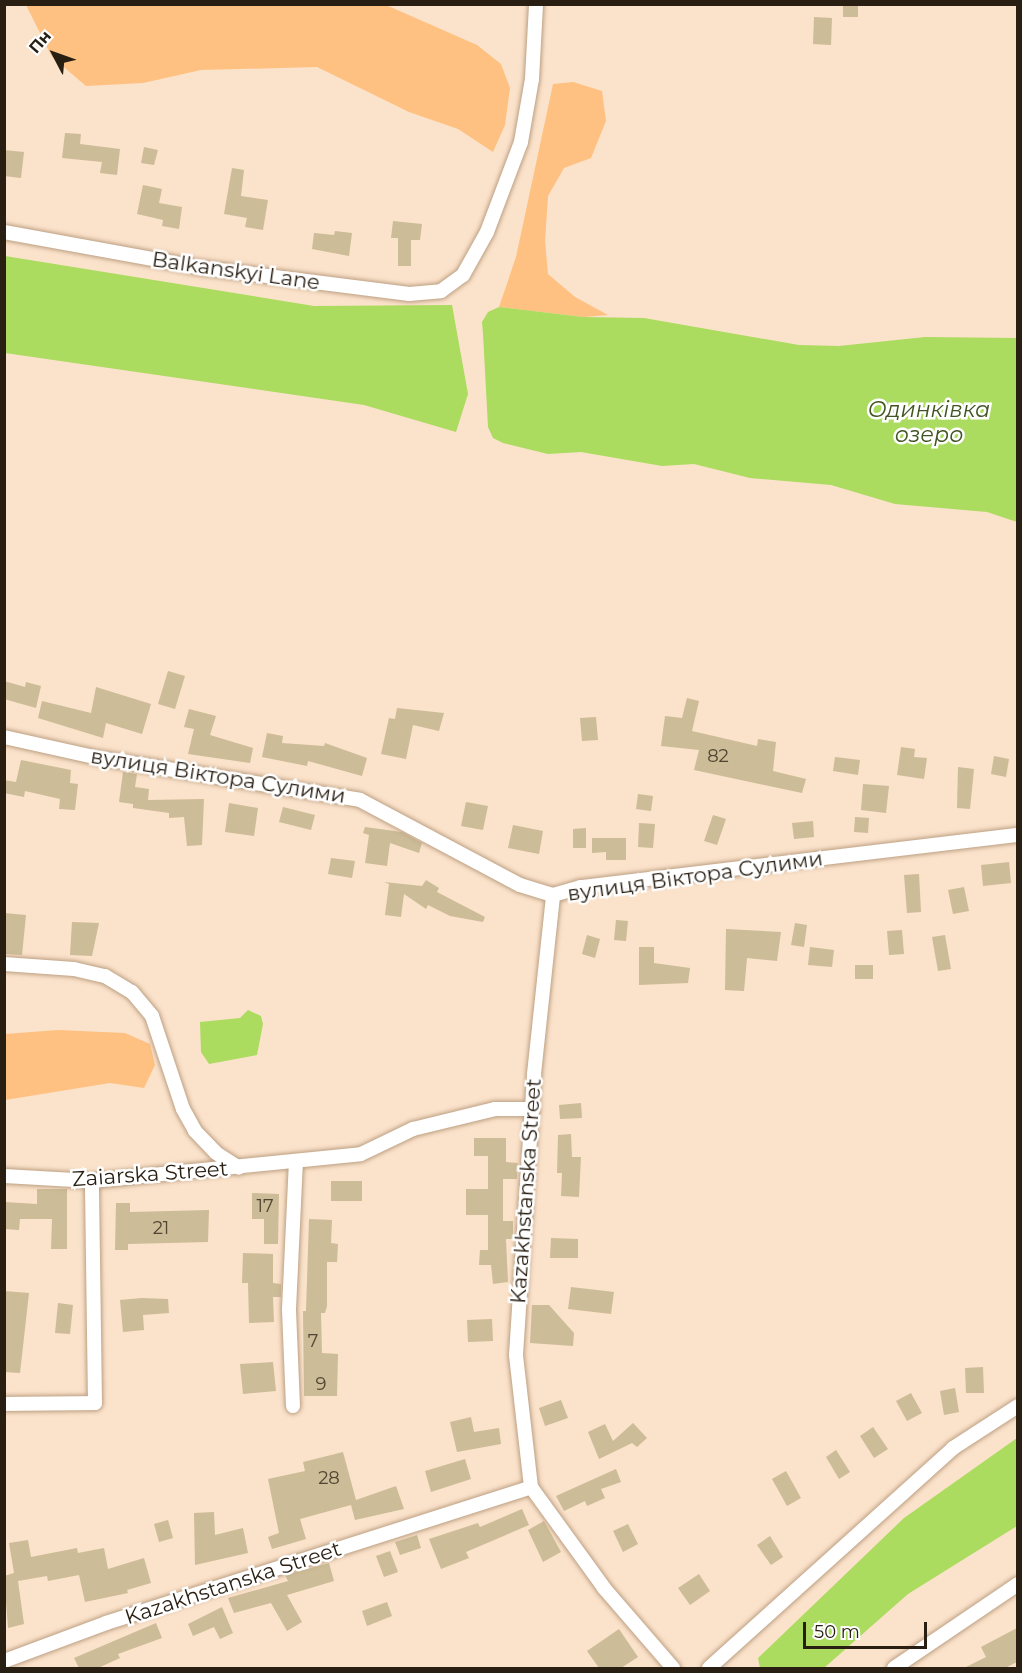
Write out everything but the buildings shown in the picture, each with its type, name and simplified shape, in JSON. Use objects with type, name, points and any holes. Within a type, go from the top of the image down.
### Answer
[{"type":"street","name":"Balkanskyi Lane","points":[[4,232],[196,267],[410,294],[441,291],[463,275],[487,232],[521,142],[531,79],[536,4]]},
{"type":"street","name":"вулиця Віктора Сулими","points":[[4,737],[99,758],[360,800],[520,885],[553,896],[581,887],[1017,835]]},
{"type":"street","name":"Kazakhstanska Street","points":[[553,896],[533,1109],[516,1355],[531,1487],[604,1588],[672,1668]]},
{"type":"street","points":[[4,964],[105,976],[132,992],[152,1016],[183,1109],[195,1131],[216,1153],[239,1168]]},
{"type":"street","name":"Zaiarska Street","points":[[4,1176],[92,1181],[361,1154],[412,1129],[495,1109],[533,1109]]},
{"type":"street","points":[[293,1406],[289,1309],[296,1161]]},
{"type":"street","points":[[4,1404],[95,1403],[92,1181]]},
{"type":"street","points":[[709,1668],[953,1448],[1017,1406]]},
{"type":"street","name":"Kazakhstanska Street","points":[[4,1661],[106,1623],[531,1487]]},
{"type":"street","points":[[894,1668],[1017,1584]]},
{"type":"shaded area","points":[[26,5],[386,5],[477,45],[501,64],[510,88],[505,125],[493,152],[458,129],[409,112],[317,67],[201,70],[143,83],[86,86],[52,57]]},
{"type":"shaded area","points":[[573,82],[602,91],[606,121],[591,158],[564,168],[548,196],[545,241],[548,274],[575,297],[608,315],[583,317],[499,307],[516,257],[553,84]]},
{"type":"shaded area","points":[[58,1030],[125,1033],[150,1044],[155,1065],[144,1088],[110,1083],[5,1100],[5,1034]]},
{"type":"water","points":[[5,256],[314,306],[452,305],[468,394],[456,432],[364,405],[5,353]]},
{"type":"water","name":"Одинківка озеро","points":[[499,307],[583,317],[644,318],[799,345],[839,346],[925,337],[1017,338],[1017,522],[987,512],[895,504],[831,485],[750,478],[694,464],[662,466],[581,452],[548,454],[503,443],[493,438],[488,427],[482,322],[488,312]]},
{"type":"water","points":[[248,1010],[261,1016],[263,1024],[257,1055],[209,1064],[201,1052],[200,1022],[240,1018]]},
{"type":"water","points":[[1017,1438],[1017,1526],[908,1594],[824,1668],[760,1668],[758,1658],[904,1518]]}]
